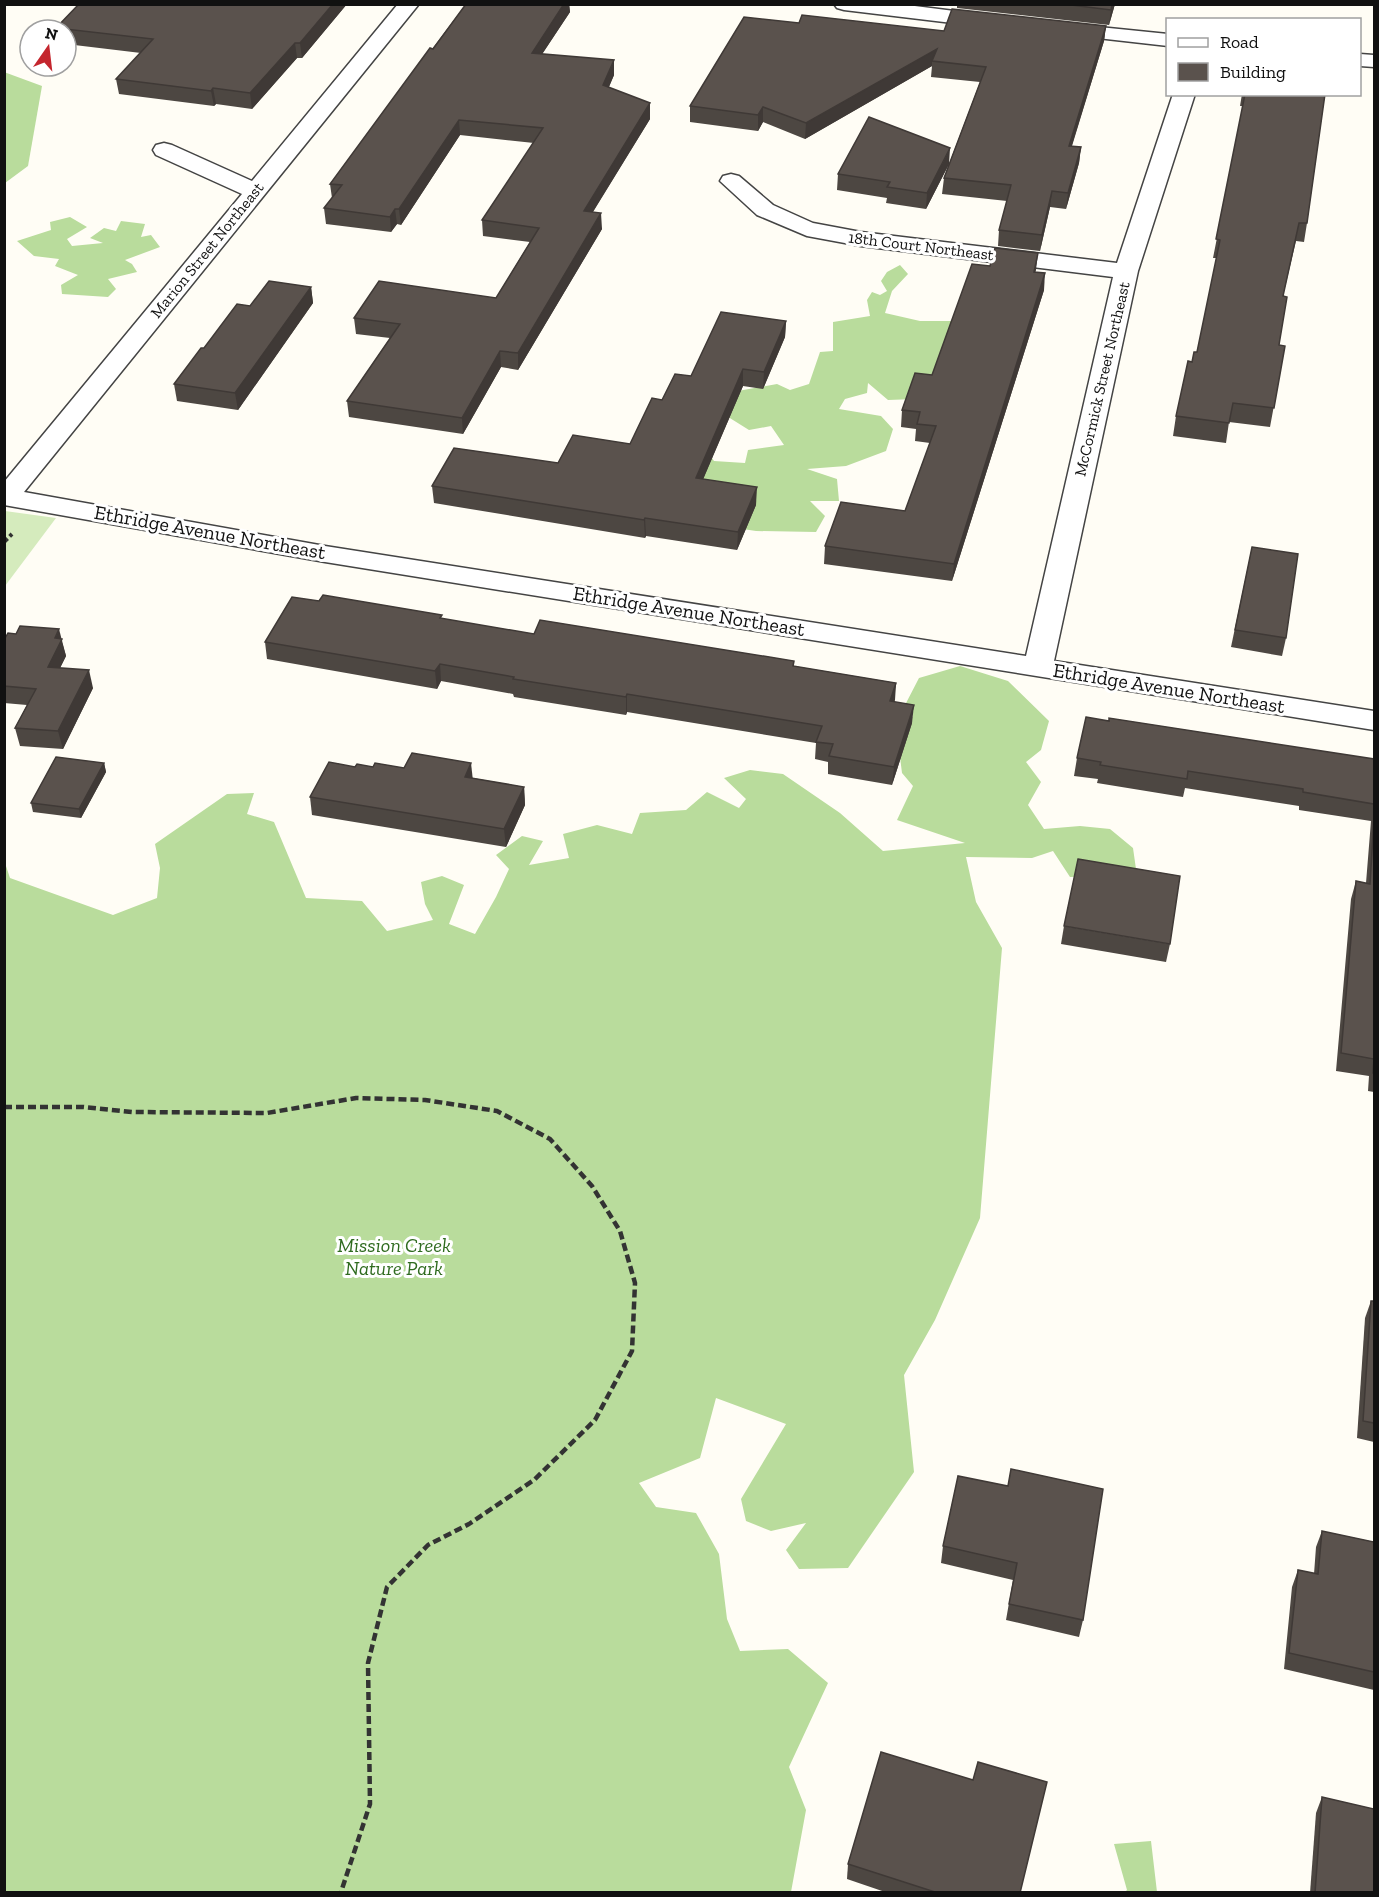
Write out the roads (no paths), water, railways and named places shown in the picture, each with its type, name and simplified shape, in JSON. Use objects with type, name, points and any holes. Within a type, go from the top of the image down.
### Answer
[{"type":"street","name":"Marion Street Northeast","points":[[5,497],[409,4]]},
{"type":"street","points":[[844,4],[1011,24]]},
{"type":"street","points":[[1044,27],[1166,40]]},
{"type":"street","name":"McCormick Street Northeast","points":[[1038,667],[1126,271],[1183,96]]},
{"type":"street","points":[[164,150],[255,191]]},
{"type":"street","name":"18th Court Northeast","points":[[732,181],[765,210],[807,229],[861,239],[1126,271]]},
{"type":"street","name":"Ethridge Avenue Northeast","points":[[5,497],[62,505],[325,554],[1374,721]]},
{"type":"park label","name":"Mission Creek Nature Park","points":[[394,1256]]}]
